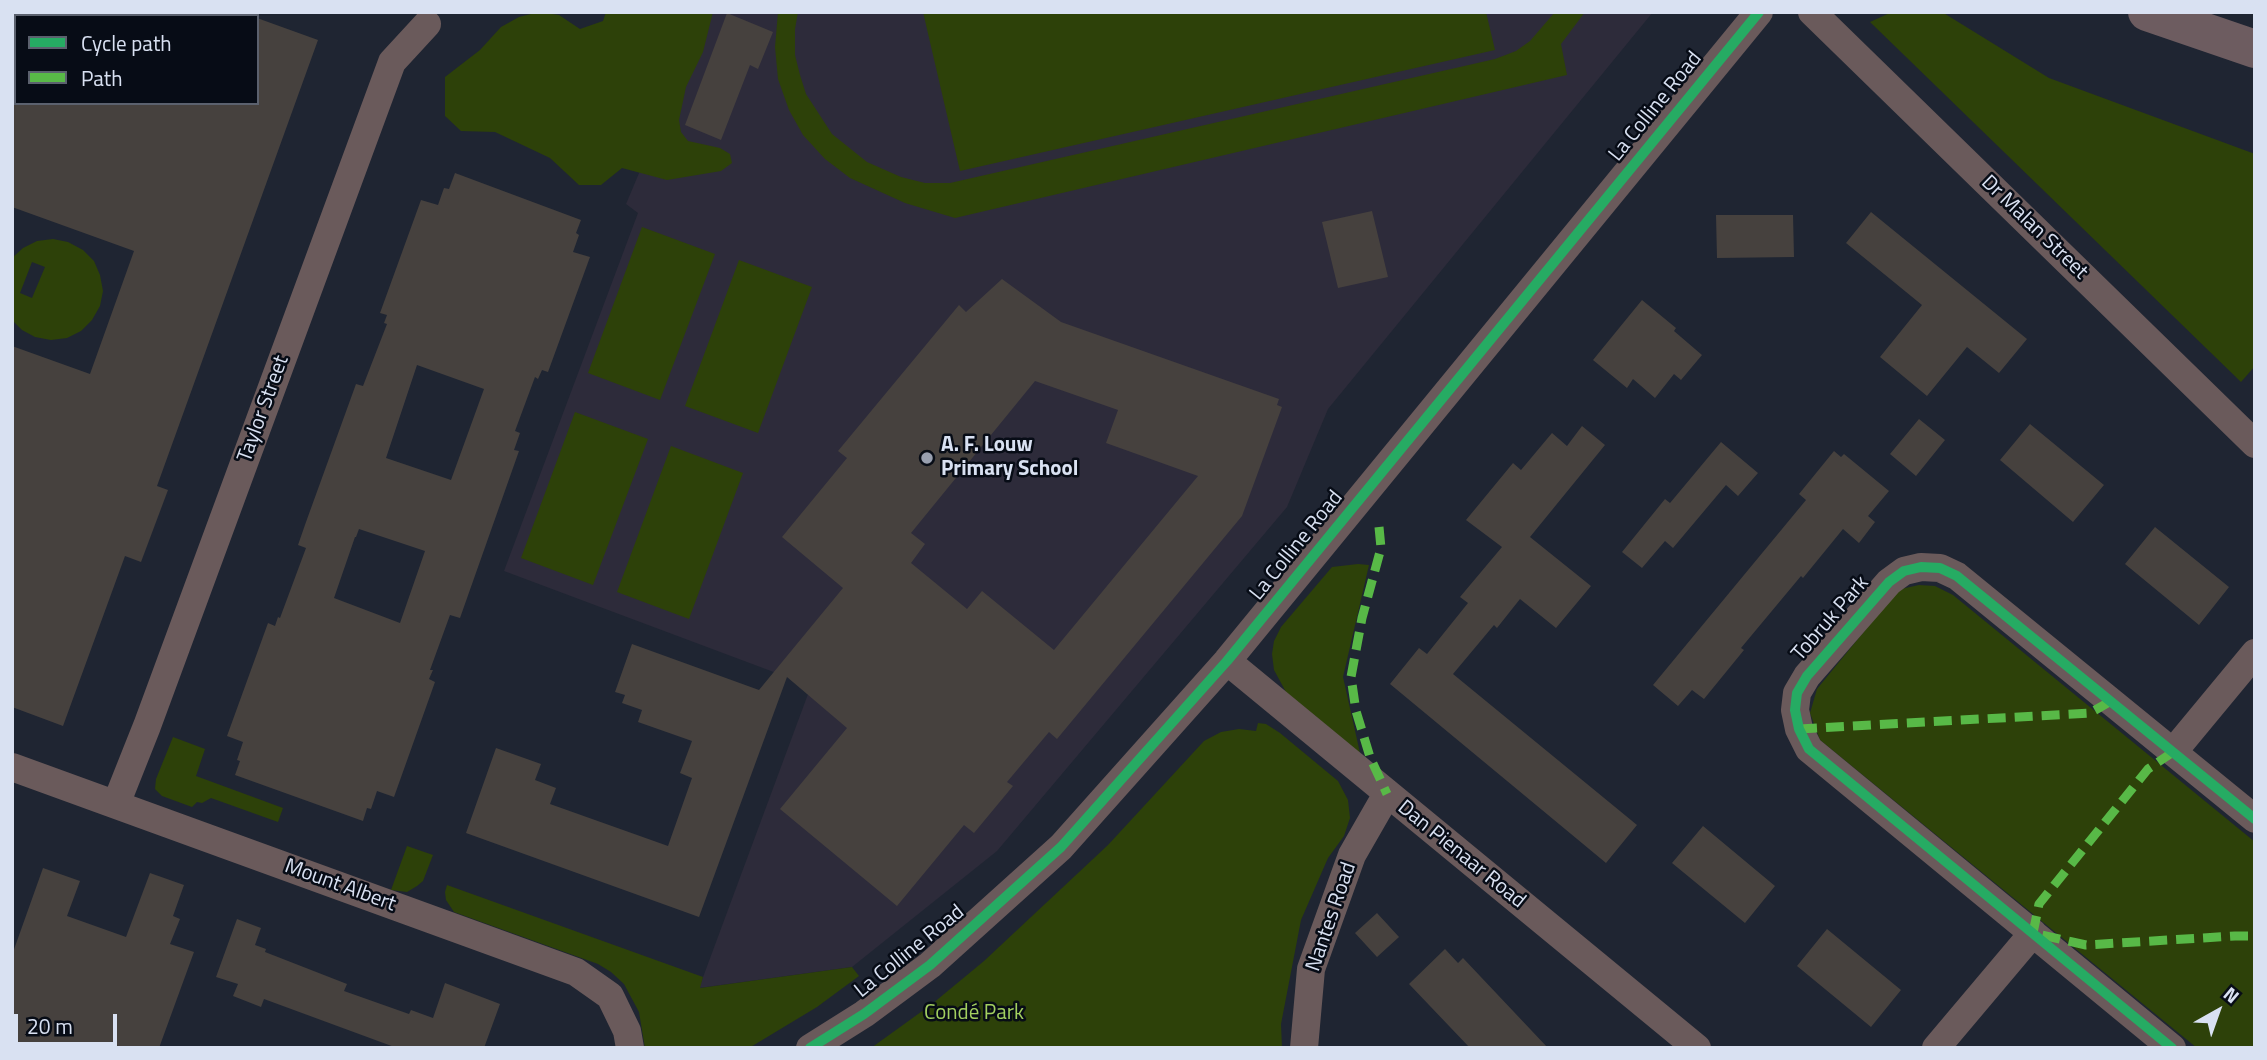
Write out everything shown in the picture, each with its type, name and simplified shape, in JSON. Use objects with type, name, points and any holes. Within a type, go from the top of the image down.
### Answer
[{"type":"main road","points":[[2147,12],[2255,48]]},
{"type":"street","name":"La Colline Road","points":[[810,1048],[864,1014],[930,965],[1061,846],[1227,661],[1759,12]]},
{"type":"street","name":"Dr Malan Street","points":[[1812,12],[2255,444]]},
{"type":"street","name":"Taylor Street","points":[[116,804],[392,61],[427,24]]},
{"type":"street","name":"Tobruk Park","points":[[2172,1048],[1809,749],[1799,729],[1795,710],[1797,693],[1807,676],[1889,582],[1904,571],[1921,566],[1940,568],[1957,576],[2255,819]]},
{"type":"street","points":[[2173,752],[2255,653]]},
{"type":"street","name":"Dan Pienaar Road","points":[[1227,661],[1697,1048]]},
{"type":"street","name":"Mount Albert","points":[[12,767],[576,972],[610,996],[628,1031],[630,1048]]},
{"type":"street","name":"Nantes Road","points":[[1304,1048],[1311,969],[1352,855],[1387,794]]},
{"type":"street","points":[[1936,1048],[2033,933]]},
{"type":"shaded area","name":"A. F. Louw Primary School","points":[[707,12],[1653,12],[1328,409],[1287,507],[997,851],[852,967],[699,988],[811,686],[504,571],[638,213],[626,204]]},
{"type":"green space","points":[[539,12],[559,15],[580,29],[603,21],[606,12],[713,12],[703,52],[686,87],[679,120],[681,132],[688,141],[720,148],[730,154],[732,163],[721,171],[667,180],[622,168],[601,185],[579,185],[550,158],[495,132],[461,131],[445,116],[445,77],[480,50],[501,27],[519,17]]},
{"type":"green space","points":[[778,12],[798,12],[795,55],[800,75],[806,94],[832,134],[867,162],[901,177],[925,183],[950,183],[1495,59],[1516,51],[1530,41],[1555,12],[1585,12],[1561,44],[1567,75],[955,218],[905,203],[850,178],[825,159],[803,135],[789,110],[778,79],[775,47]]},
{"type":"green space","points":[[923,12],[1486,12],[1495,50],[960,171]]},
{"type":"green space","points":[[1892,12],[1942,12],[2049,78],[2255,154],[2255,366],[2241,382],[1870,22]]},
{"type":"green space","points":[[642,227],[715,254],[660,400],[588,373]]},
{"type":"green space","points":[[53,239],[68,242],[83,250],[94,261],[100,275],[103,291],[100,306],[92,320],[81,331],[67,338],[51,340],[35,337],[12,320],[12,258],[37,241]],"holes":[[[32,262],[45,267],[32,298],[20,293]]]},
{"type":"green space","points":[[739,260],[812,287],[758,433],[685,406]]},
{"type":"green space","points":[[575,412],[648,439],[593,585],[521,558]]},
{"type":"green space","points":[[671,446],[743,473],[689,619],[617,592]]},
{"type":"green space","points":[[1369,565],[1343,677],[1360,753],[1286,692],[1274,670],[1272,654],[1274,641],[1281,627],[1332,567]]},
{"type":"green space","points":[[1919,585],[1935,586],[1953,595],[2255,842],[2255,1048],[2197,1048],[1820,740],[1810,713],[1817,689],[1889,601],[1901,589]]},
{"type":"green space","name":"Condé Park","points":[[1258,723],[1266,724],[1280,733],[1338,781],[1348,800],[1350,818],[1344,836],[1328,858],[1301,920],[1281,1024],[1282,1048],[871,1048],[932,1004],[984,961],[1108,845],[1204,741],[1221,732],[1239,729],[1256,731]]},
{"type":"green space","points":[[173,737],[205,749],[196,776],[283,808],[278,822],[211,798],[202,803],[197,802],[192,807],[162,796],[155,789],[156,779]]},
{"type":"green space","points":[[407,846],[433,855],[423,881],[417,886],[407,892],[391,890]]},
{"type":"green space","points":[[447,885],[703,977],[700,988],[852,967],[859,976],[817,1007],[749,1048],[645,1048],[639,1012],[624,984],[611,972],[598,964],[454,912],[446,900]]},
{"type":"building","points":[[727,13],[773,32],[758,69],[750,65],[721,140],[685,125]]},
{"type":"building","points":[[259,19],[318,40],[157,486],[168,490],[141,562],[125,556],[63,726],[12,707],[12,346],[90,374],[134,251],[12,207],[12,103],[259,105]]},
{"type":"building","points":[[455,173],[581,220],[573,252],[590,257],[548,372],[542,370],[538,379],[535,377],[515,431],[520,433],[514,450],[519,451],[460,618],[450,615],[430,670],[433,670],[429,679],[435,682],[394,797],[377,791],[371,809],[367,808],[363,821],[235,775],[243,742],[227,736],[268,623],[275,626],[278,617],[280,618],[306,548],[298,545],[356,384],[363,386],[387,324],[384,323],[387,315],[380,313],[421,200],[438,205],[444,188],[449,189]],"holes":[[[417,365],[484,389],[451,480],[386,458]],[[359,529],[425,551],[400,623],[334,598]]]},
{"type":"building","points":[[1372,211],[1388,277],[1338,288],[1322,222]]},
{"type":"building","points":[[1871,212],[2027,339],[1999,373],[1967,347],[1927,396],[1880,357],[1922,305],[1846,243]]},
{"type":"building","points":[[1716,215],[1793,215],[1794,257],[1717,258]]},
{"type":"building","points":[[1002,279],[1061,322],[1279,399],[1277,405],[1282,407],[1242,516],[1057,739],[1049,732],[1007,782],[1013,786],[974,833],[964,825],[897,906],[780,809],[847,728],[787,677],[699,917],[466,833],[496,748],[541,764],[535,780],[556,788],[550,804],[668,846],[692,778],[680,773],[692,741],[638,722],[642,710],[622,703],[625,695],[615,692],[632,644],[759,690],[843,588],[782,537],[847,458],[838,451],[959,305],[966,312]],"holes":[[[1035,381],[1118,410],[1106,443],[1198,476],[1054,650],[982,591],[967,609],[911,563],[925,544],[911,533]]]},
{"type":"building","points":[[1642,300],[1676,328],[1674,331],[1702,355],[1681,380],[1674,374],[1655,398],[1633,379],[1627,388],[1593,360]]},
{"type":"building","points":[[1919,419],[1945,440],[1916,476],[1890,454]]},
{"type":"building","points":[[2030,424],[2104,485],[2073,522],[2000,460]]},
{"type":"building","points":[[1582,426],[1605,445],[1530,537],[1591,586],[1556,628],[1520,599],[1497,628],[1494,625],[1453,674],[1637,825],[1606,863],[1390,684],[1419,648],[1427,654],[1468,603],[1460,597],[1502,547],[1466,520],[1513,463],[1521,470],[1552,433],[1567,446]]},
{"type":"building","points":[[1721,442],[1758,473],[1738,496],[1726,485],[1673,548],[1665,541],[1642,568],[1622,552],[1665,499],[1670,503]]},
{"type":"building","points":[[1834,451],[1841,457],[1844,454],[1889,491],[1868,516],[1875,522],[1859,543],[1843,529],[1741,648],[1744,650],[1704,699],[1692,690],[1678,706],[1653,685],[1806,500],[1799,494]]},
{"type":"building","points":[[2155,527],[2229,587],[2199,625],[2125,564]]},
{"type":"building","points":[[1703,826],[1775,886],[1745,923],[1672,863]]},
{"type":"building","points":[[43,868],[80,881],[67,916],[126,937],[150,873],[184,885],[173,916],[180,919],[170,944],[194,952],[159,1048],[12,1048],[12,955]]},
{"type":"building","points":[[1377,913],[1399,937],[1377,957],[1355,933]]},
{"type":"building","points":[[237,919],[261,928],[255,945],[266,949],[265,952],[347,984],[344,991],[409,1014],[411,1010],[433,1018],[445,983],[500,1004],[484,1048],[397,1048],[264,999],[261,1007],[233,996],[238,984],[216,977]]},
{"type":"building","points":[[1827,929],[1901,990],[1871,1027],[1797,966]]},
{"type":"building","points":[[1445,949],[1458,963],[1463,958],[1548,1048],[1470,1048],[1409,984]]},
{"type":"marked path","points":[[1379,527],[1381,548],[1362,618],[1351,677],[1356,711],[1370,757],[1387,794]]},
{"type":"marked path","points":[[1799,729],[2090,713],[2111,701]]},
{"type":"marked path","points":[[2173,752],[2148,769],[2039,904],[2033,933],[2086,945],[2255,936]]},
{"type":"cycle path","points":[[810,1048],[864,1014],[930,965],[1061,847],[1227,661],[1759,12]]},
{"type":"cycle path","points":[[2172,1048],[1809,749],[1799,729],[1795,710],[1797,693],[1807,676],[1889,582],[1904,571],[1921,567],[1940,568],[1957,576],[2255,819]]},
{"type":"place","name":"A. F. Louw Primary School","points":[[927,458]]}]
